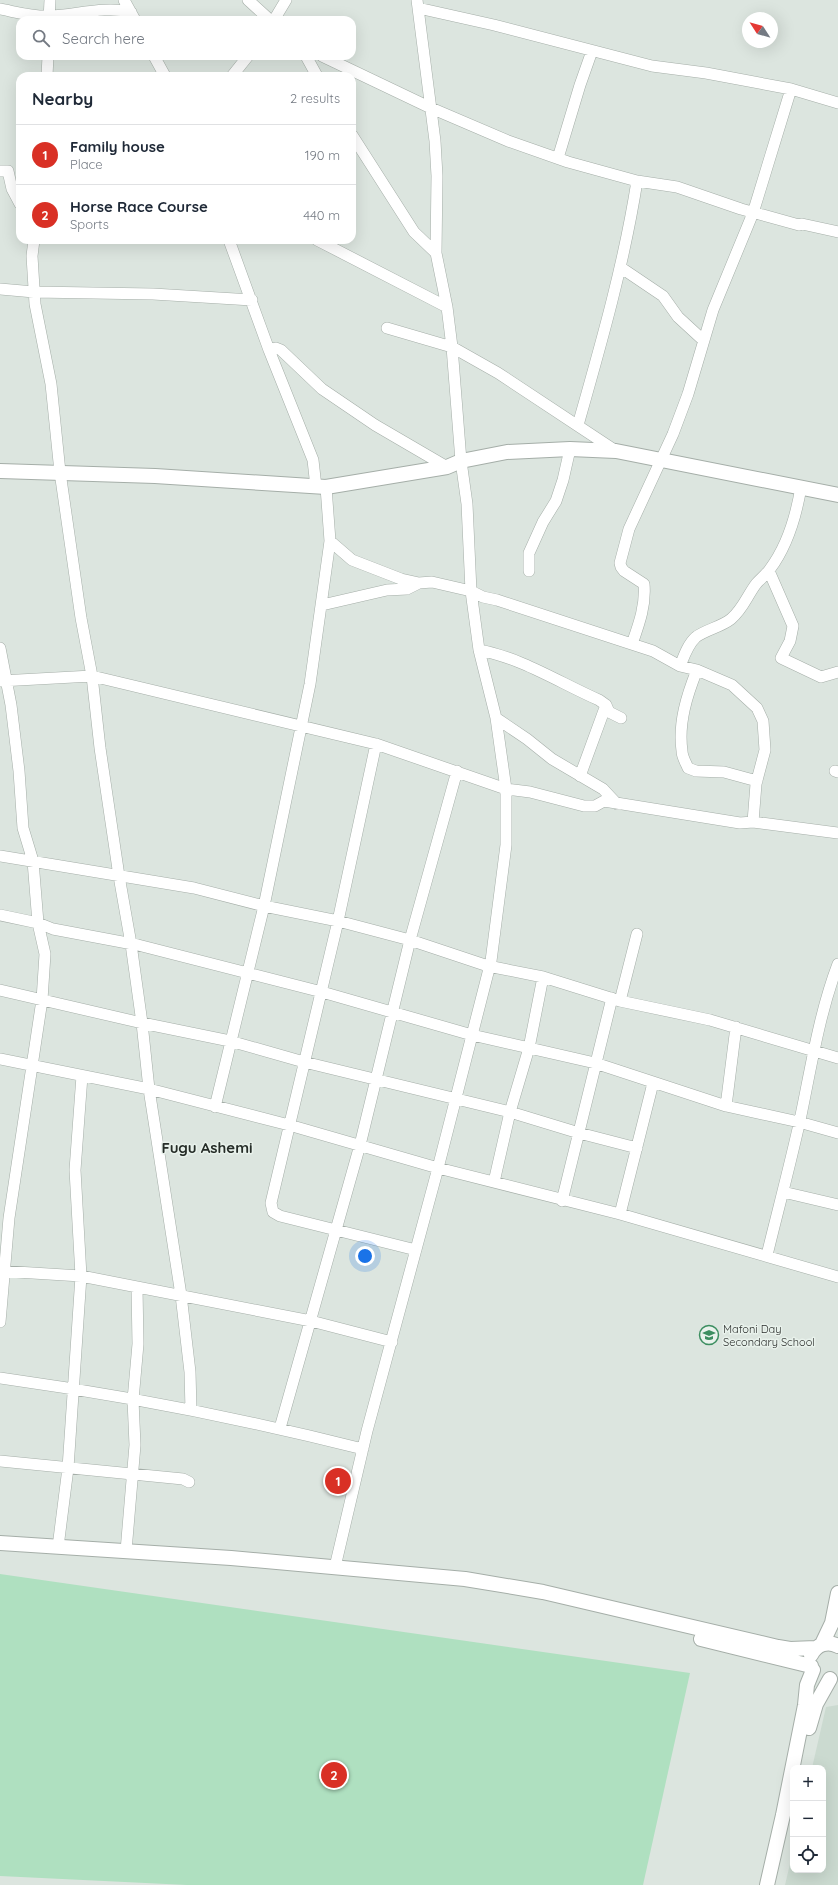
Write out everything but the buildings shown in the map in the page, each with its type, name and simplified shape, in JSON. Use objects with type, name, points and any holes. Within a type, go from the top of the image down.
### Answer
[{"type":"main road","points":[[0,471],[60,472],[186,478],[321,487],[447,467],[462,461],[507,452],[570,449],[616,451],[838,495]]},
{"type":"main road","points":[[0,1543],[335,1567],[465,1579],[509,1586],[702,1634],[812,1668],[823,1679],[834,1678]]},
{"type":"main road","points":[[0,1552],[257,1568],[504,1593],[702,1634],[784,1648],[819,1646],[829,1643],[838,1646]]},
{"type":"main road","points":[[767,1885],[805,1705],[807,1685],[812,1668],[811,1658],[832,1623],[838,1593]]},
{"type":"main road","points":[[802,1765],[816,1704],[834,1678]]},
{"type":"main road","points":[[776,1885],[790,1820]]},
{"type":"street","points":[[49,16],[50,0]]},
{"type":"street","points":[[124,0],[133,16]]},
{"type":"street","points":[[248,0],[266,16]]},
{"type":"street","points":[[276,16],[286,0]]},
{"type":"street","points":[[335,1567],[364,1449],[472,1035],[488,966],[491,961],[506,845],[506,789],[496,718],[479,650],[471,591],[467,504],[452,347],[447,308],[436,253],[437,176],[432,108],[418,4],[652,66],[706,73],[791,89],[838,102]]},
{"type":"street","points":[[0,9],[38,16]]},
{"type":"street","points":[[58,16],[72,13],[109,10],[133,16]]},
{"type":"street","points":[[558,158],[592,51]]},
{"type":"street","points":[[47,72],[48,60]]},
{"type":"street","points":[[156,60],[163,72]]},
{"type":"street","points":[[235,72],[245,60]]},
{"type":"street","points":[[308,60],[315,72]]},
{"type":"street","points":[[330,60],[356,72]]},
{"type":"street","points":[[356,72],[432,108],[508,141],[558,158],[637,181],[677,187],[753,213],[799,225],[802,224],[838,232]]},
{"type":"street","points":[[632,644],[644,603],[644,584],[624,571],[620,563],[629,529],[673,434],[688,394],[703,340],[740,242],[753,213],[791,89]]},
{"type":"street","points":[[356,141],[414,232],[436,253]]},
{"type":"street","points":[[0,171],[8,171],[12,189],[16,196]]},
{"type":"street","points":[[578,425],[612,308],[637,181]]},
{"type":"street","points":[[34,244],[32,256],[34,292],[51,384],[60,472],[81,618],[92,676],[100,748],[142,1023],[149,1089],[181,1294],[190,1372],[190,1410]]},
{"type":"street","points":[[214,1107],[264,906],[310,684],[330,541],[321,487],[313,460],[269,350],[231,244]]},
{"type":"street","points":[[325,244],[447,308]]},
{"type":"street","points":[[620,267],[663,296],[678,317],[703,340]]},
{"type":"street","points":[[0,289],[34,292],[153,294],[252,300]]},
{"type":"street","points":[[387,328],[452,347],[498,373],[616,451]]},
{"type":"street","points":[[269,350],[276,348],[281,350],[322,389],[375,425],[447,467]]},
{"type":"street","points":[[529,571],[529,553],[543,522],[556,501],[563,480],[570,449]]},
{"type":"street","points":[[680,666],[691,642],[697,636],[731,620],[743,607],[755,585],[769,571],[783,550],[797,508],[801,488]]},
{"type":"street","points":[[330,541],[352,560],[401,579],[419,583],[432,582],[471,591],[483,597],[497,600],[653,651],[680,666],[697,670],[732,685],[757,708],[763,721],[765,750],[758,781],[753,822]]},
{"type":"street","points":[[769,571],[793,626],[790,642],[781,658],[821,677],[838,672]]},
{"type":"street","points":[[322,605],[387,590],[407,589],[419,583]]},
{"type":"street","points":[[0,648],[3,681],[19,771],[23,828],[33,861],[38,923],[45,954],[42,1000],[31,1064],[2,1272],[0,1322]]},
{"type":"street","points":[[479,650],[491,652],[554,678],[599,700],[606,706],[609,712],[621,718]]},
{"type":"street","points":[[697,670],[684,708],[682,752],[688,768],[696,771],[724,772],[758,781]]},
{"type":"street","points":[[3,681],[92,676],[376,744],[506,789],[530,792],[584,806],[595,806],[604,801],[740,823],[753,822],[838,833]]},
{"type":"street","points":[[580,776],[606,706]]},
{"type":"street","points":[[496,718],[527,739],[552,760],[603,788],[617,804]]},
{"type":"street","points":[[376,744],[322,992],[271,1203],[273,1212],[280,1216],[337,1228],[416,1250]]},
{"type":"street","points":[[280,1428],[360,1145],[410,940],[457,771]]},
{"type":"street","points":[[0,856],[194,888],[264,906],[338,921],[410,940],[488,966],[543,977],[616,999],[736,1027],[838,1058]]},
{"type":"street","points":[[0,915],[38,923],[53,929],[131,944],[322,992],[472,1035],[529,1048],[540,1049],[595,1063],[653,1084],[726,1106],[799,1122],[838,1133]]},
{"type":"street","points":[[562,1201],[595,1063],[637,934]]},
{"type":"street","points":[[767,1255],[783,1192],[814,1050],[838,964]]},
{"type":"street","points":[[494,1182],[510,1112],[529,1048],[543,977]]},
{"type":"street","points":[[0,990],[142,1023],[230,1041],[304,1062],[510,1112],[579,1133],[637,1148]]},
{"type":"street","points":[[726,1106],[736,1027]]},
{"type":"street","points":[[0,1059],[31,1064],[149,1089],[214,1107],[289,1125],[438,1168],[562,1201],[620,1214],[767,1255],[838,1277]]},
{"type":"street","points":[[58,1547],[68,1468],[74,1388],[75,1346],[82,1276],[76,1170],[82,1076]]},
{"type":"street","points":[[620,1214],[653,1084]]},
{"type":"street","points":[[783,1192],[838,1205]]},
{"type":"street","points":[[2,1272],[82,1276],[137,1288],[181,1294],[311,1320],[392,1342]]},
{"type":"street","points":[[126,1551],[135,1445],[133,1400],[138,1344],[137,1288]]},
{"type":"street","points":[[0,1378],[74,1388],[190,1410],[280,1428],[364,1449]]},
{"type":"street","points":[[0,1461],[182,1479],[189,1482]]},
{"type":"shaded area","points":[[838,1705],[838,1885],[785,1885],[790,1864],[790,1873],[826,1873],[826,1765],[813,1765],[826,1707]]},
{"type":"green space","points":[[0,1574],[690,1673],[643,1885],[187,1885],[0,1876]]},
{"type":"place","name":"Mafoni Day Secondary School","points":[[709,1335]]},
{"type":"place","name":"Family house","points":[[338,1481]]},
{"type":"place","name":"Horse Race Course","points":[[334,1775]]},
{"type":"district","name":"Fugu Ashemi","points":[[207,1147]]}]
